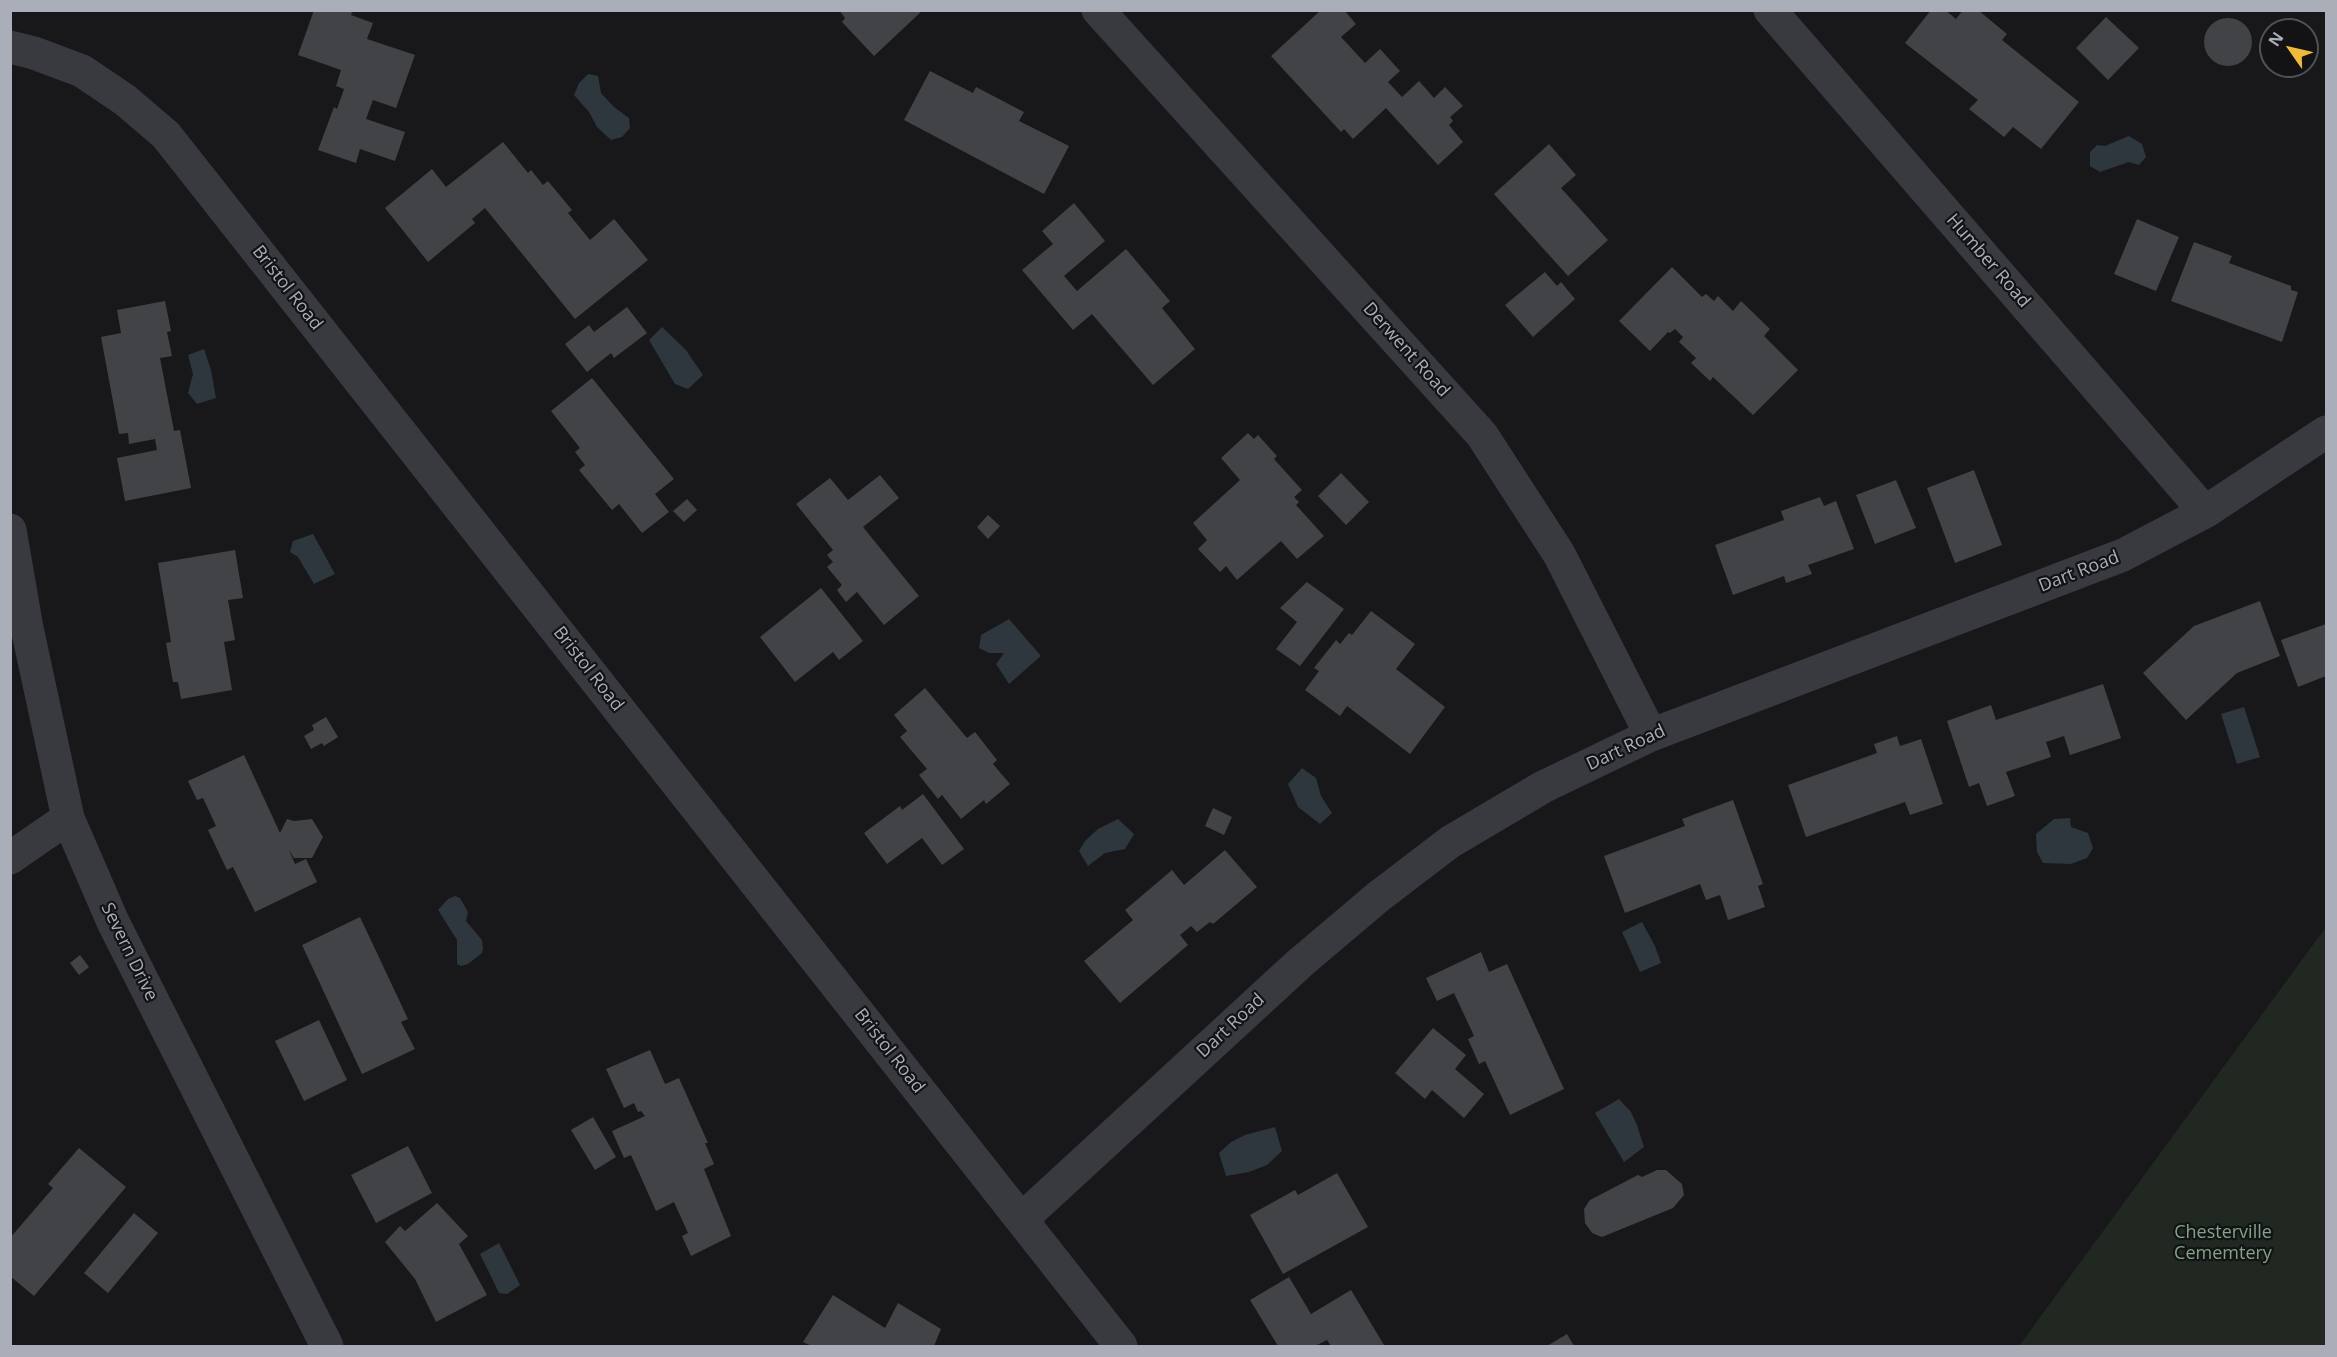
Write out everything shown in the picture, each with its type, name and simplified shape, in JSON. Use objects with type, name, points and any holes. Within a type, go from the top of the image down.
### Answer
[{"type":"street","name":"Derwent Road","points":[[1098,10],[1482,435],[1559,554],[1651,735]]},
{"type":"street","name":"Humber Road","points":[[1770,10],[2205,512]]},
{"type":"street","name":"Bristol Road","points":[[10,47],[82,71],[125,100],[166,135],[1121,1347]]},
{"type":"street","name":"Dart Road","points":[[1022,1219],[1300,963],[1378,897],[1450,842],[1543,787],[1651,735],[2123,555],[2205,512],[2326,432]]},
{"type":"street","name":"Severn Drive","points":[[10,530],[27,628],[68,818],[113,922],[327,1347]]},
{"type":"street","points":[[10,858],[68,818]]},
{"type":"green space","name":"Chesterville Cememtery","points":[[2326,927],[2326,1346],[2019,1346]]},
{"type":"shaded area","points":[[588,74],[598,76],[601,93],[629,118],[630,128],[622,137],[611,140],[597,127],[589,112],[574,95],[579,83]]},
{"type":"shaded area","points":[[2129,136],[2142,144],[2146,157],[2139,165],[2129,162],[2100,172],[2090,166],[2090,152],[2097,145],[2105,146]]},
{"type":"shaded area","points":[[662,327],[686,350],[703,375],[688,389],[675,384],[649,340]]},
{"type":"shaded area","points":[[204,349],[211,370],[216,398],[197,404],[188,393],[193,374],[188,355]]},
{"type":"shaded area","points":[[313,534],[335,574],[314,584],[298,557],[290,552],[293,541]]},
{"type":"shaded area","points":[[1009,619],[1041,656],[1009,684],[996,664],[1004,653],[989,653],[979,648],[981,635]]},
{"type":"shaded area","points":[[2244,707],[2260,757],[2237,764],[2221,714]]},
{"type":"shaded area","points":[[1302,768],[1316,778],[1321,796],[1332,813],[1320,824],[1298,807],[1288,784]]},
{"type":"shaded area","points":[[2070,818],[2071,827],[2088,833],[2093,848],[2087,858],[2071,864],[2043,863],[2037,852],[2036,834],[2054,819]]},
{"type":"shaded area","points":[[1118,819],[1134,834],[1125,849],[1105,853],[1088,866],[1079,851],[1085,841],[1098,829]]},
{"type":"shaded area","points":[[455,896],[460,898],[468,912],[466,921],[482,940],[483,948],[482,953],[468,964],[461,966],[457,964],[457,940],[438,910],[448,899]]},
{"type":"shaded area","points":[[1642,922],[1661,963],[1640,972],[1622,932]]},
{"type":"shaded area","points":[[1619,1099],[1631,1112],[1644,1147],[1624,1162],[1595,1113]]},
{"type":"shaded area","points":[[1275,1127],[1282,1151],[1267,1165],[1249,1172],[1226,1176],[1219,1153],[1231,1142],[1245,1135]]},
{"type":"shaded area","points":[[499,1243],[520,1285],[507,1294],[499,1293],[480,1254]]},
{"type":"building","points":[[314,10],[353,10],[351,15],[373,23],[367,39],[415,55],[396,108],[373,100],[366,119],[405,132],[395,161],[360,149],[356,163],[318,150],[334,107],[337,109],[344,89],[336,86],[341,70],[298,55]]},
{"type":"building","points":[[839,10],[923,10],[874,56],[842,22],[845,18]]},
{"type":"building","points":[[1321,10],[1344,10],[1356,24],[1341,37],[1365,63],[1380,49],[1400,71],[1388,82],[1402,97],[1419,81],[1434,98],[1445,87],[1463,106],[1450,117],[1453,121],[1449,125],[1463,142],[1438,165],[1386,108],[1353,139],[1344,129],[1341,132],[1271,56]]},
{"type":"building","points":[[1931,10],[1945,10],[1956,19],[1963,10],[1978,10],[2007,34],[2002,40],[2079,102],[2041,149],[2013,127],[2004,137],[1969,109],[1978,100],[1905,43]]},
{"type":"building","points":[[2106,17],[2139,48],[2108,80],[2076,48]]},
{"type":"building","points":[[2228,18],[2245,25],[2252,42],[2245,59],[2228,66],[2211,59],[2204,42],[2211,25]]},
{"type":"building","points":[[930,71],[973,93],[976,87],[1024,112],[1019,121],[1069,146],[1044,194],[904,120]]},
{"type":"building","points":[[503,142],[528,173],[531,170],[543,185],[548,181],[572,210],[568,213],[590,240],[614,219],[648,260],[575,319],[485,208],[472,219],[475,223],[428,262],[385,208],[432,169],[446,187]]},
{"type":"building","points":[[1549,144],[1576,175],[1561,188],[1608,240],[1568,276],[1494,194]]},
{"type":"building","points":[[1074,203],[1105,241],[1064,276],[1077,291],[1126,249],[1170,301],[1162,308],[1195,349],[1153,385],[1092,314],[1073,330],[1022,270],[1053,244],[1042,231]]},
{"type":"building","points":[[2137,219],[2179,237],[2156,291],[2114,274]]},
{"type":"building","points":[[2194,242],[2232,256],[2229,263],[2291,286],[2291,290],[2298,292],[2282,342],[2171,301]]},
{"type":"building","points":[[1672,267],[1702,297],[1706,294],[1714,301],[1718,296],[1733,311],[1741,301],[1770,329],[1764,336],[1798,370],[1753,415],[1713,377],[1710,381],[1691,363],[1696,358],[1679,342],[1683,337],[1675,329],[1668,332],[1650,351],[1619,321]]},
{"type":"building","points":[[1545,272],[1557,286],[1561,282],[1575,299],[1533,337],[1505,305]]},
{"type":"building","points":[[165,301],[171,331],[167,332],[172,356],[160,358],[174,431],[180,430],[191,488],[125,501],[117,458],[157,450],[155,439],[129,444],[128,433],[119,434],[101,337],[121,333],[117,310]]},
{"type":"building","points":[[627,307],[647,333],[614,358],[611,353],[587,372],[565,344],[589,325],[594,332]]},
{"type":"building","points":[[592,378],[674,479],[655,494],[669,512],[642,533],[619,504],[612,510],[579,470],[585,465],[575,452],[580,448],[551,411]]},
{"type":"building","points":[[1248,433],[1254,439],[1258,435],[1277,456],[1274,459],[1302,490],[1294,497],[1299,502],[1296,505],[1324,536],[1297,559],[1281,541],[1237,580],[1226,566],[1220,572],[1198,549],[1207,540],[1193,523],[1240,480],[1221,458]]},
{"type":"building","points":[[1974,470],[2002,545],[1955,563],[1927,488]]},
{"type":"building","points":[[1341,473],[1369,502],[1346,525],[1318,496]]},
{"type":"building","points":[[880,475],[899,498],[863,527],[919,596],[884,625],[857,592],[846,602],[837,590],[842,585],[827,567],[833,562],[827,555],[833,550],[796,504],[830,478],[848,500]]},
{"type":"building","points":[[1896,480],[1916,528],[1875,544],[1856,495]]},
{"type":"building","points":[[1820,497],[1824,506],[1836,501],[1854,549],[1808,565],[1812,574],[1786,583],[1784,576],[1733,595],[1715,545],[1784,520],[1781,511]]},
{"type":"building","points":[[687,499],[697,510],[684,522],[673,511]]},
{"type":"building","points":[[988,515],[1000,526],[988,539],[977,527]]},
{"type":"building","points":[[235,550],[243,598],[228,600],[235,640],[224,642],[232,690],[181,699],[178,682],[173,682],[166,643],[171,642],[158,563]]},
{"type":"building","points":[[1307,582],[1344,609],[1300,666],[1276,649],[1297,622],[1280,608]]},
{"type":"building","points":[[821,588],[863,641],[839,660],[833,652],[795,682],[760,637]]},
{"type":"building","points":[[2260,601],[2280,656],[2237,673],[2186,720],[2143,673],[2194,626]]},
{"type":"building","points":[[1371,611],[1415,644],[1396,669],[1445,707],[1410,754],[1347,706],[1340,716],[1305,690],[1319,671],[1314,668],[1336,640],[1340,644],[1349,633],[1352,635]]},
{"type":"building","points":[[2326,624],[2326,676],[2298,687],[2281,640]]},
{"type":"building","points":[[2103,684],[2121,738],[2070,755],[2064,736],[2046,742],[2051,757],[2006,772],[2015,796],[1987,806],[1979,783],[1969,787],[1947,721],[1991,705],[1996,720]]},
{"type":"building","points":[[925,688],[967,738],[975,732],[997,760],[993,764],[1010,784],[986,804],[984,800],[961,819],[942,795],[938,799],[919,775],[927,769],[900,737],[907,731],[894,715]]},
{"type":"building","points":[[326,717],[338,737],[324,746],[322,743],[311,749],[304,736],[314,730],[312,725]]},
{"type":"building","points":[[1897,736],[1900,746],[1921,739],[1943,804],[1910,815],[1905,802],[1806,837],[1788,785],[1877,753],[1874,744]]},
{"type":"building","points":[[244,755],[280,833],[287,819],[294,821],[312,819],[323,837],[312,858],[294,858],[289,850],[295,864],[306,859],[317,882],[255,912],[233,867],[227,870],[208,830],[216,826],[203,798],[197,800],[188,781]]},
{"type":"building","points":[[923,794],[964,849],[942,865],[922,838],[887,864],[864,833],[900,806],[902,810]]},
{"type":"building","points":[[1733,800],[1763,884],[1758,886],[1765,907],[1728,920],[1720,895],[1706,900],[1700,884],[1625,913],[1604,856],[1685,826],[1682,819]]},
{"type":"building","points":[[1213,808],[1232,817],[1224,835],[1205,826]]},
{"type":"building","points":[[1225,850],[1257,887],[1213,924],[1210,922],[1197,932],[1191,926],[1180,935],[1188,945],[1120,1003],[1084,961],[1133,920],[1125,910],[1172,870],[1184,885]]},
{"type":"building","points":[[360,917],[408,1019],[401,1022],[415,1049],[362,1074],[302,945]]},
{"type":"building","points":[[1481,952],[1489,972],[1507,964],[1564,1089],[1510,1115],[1485,1061],[1479,1064],[1468,1039],[1474,1036],[1454,993],[1437,1001],[1426,978]]},
{"type":"building","points":[[80,955],[89,967],[79,975],[70,963]]},
{"type":"building","points":[[319,1020],[347,1080],[304,1101],[275,1041]]},
{"type":"building","points":[[1433,1028],[1466,1055],[1455,1069],[1484,1094],[1464,1118],[1432,1090],[1425,1099],[1395,1073]]},
{"type":"building","points":[[650,1050],[665,1084],[679,1078],[708,1143],[705,1143],[714,1164],[704,1169],[731,1236],[691,1256],[682,1236],[688,1233],[674,1202],[656,1211],[631,1155],[624,1158],[612,1131],[645,1116],[641,1111],[638,1112],[634,1103],[624,1108],[606,1069]]},
{"type":"building","points":[[593,1117],[616,1157],[595,1170],[571,1130]]},
{"type":"building","points":[[408,1146],[432,1193],[376,1223],[351,1175]]},
{"type":"building","points":[[79,1148],[126,1187],[34,1296],[10,1276],[10,1238],[53,1188],[48,1184]]},
{"type":"building","points":[[1657,1170],[1666,1170],[1682,1184],[1684,1195],[1673,1208],[1602,1237],[1592,1233],[1585,1223],[1584,1209],[1590,1200],[1638,1175],[1642,1177]]},
{"type":"building","points":[[1337,1173],[1368,1227],[1283,1274],[1250,1215],[1295,1190],[1298,1195]]},
{"type":"building","points":[[437,1203],[468,1236],[459,1244],[487,1295],[436,1322],[415,1279],[385,1242],[400,1226],[405,1231]]},
{"type":"building","points":[[134,1213],[158,1233],[108,1293],[84,1273]]},
{"type":"building","points":[[1289,1277],[1311,1314],[1351,1290],[1384,1345],[1331,1346],[1327,1340],[1315,1346],[1278,1346],[1250,1300]]},
{"type":"building","points":[[833,1295],[885,1328],[898,1303],[941,1329],[934,1346],[812,1346],[803,1342]]},
{"type":"building","points":[[1567,1334],[1574,1346],[1547,1346]]}]
